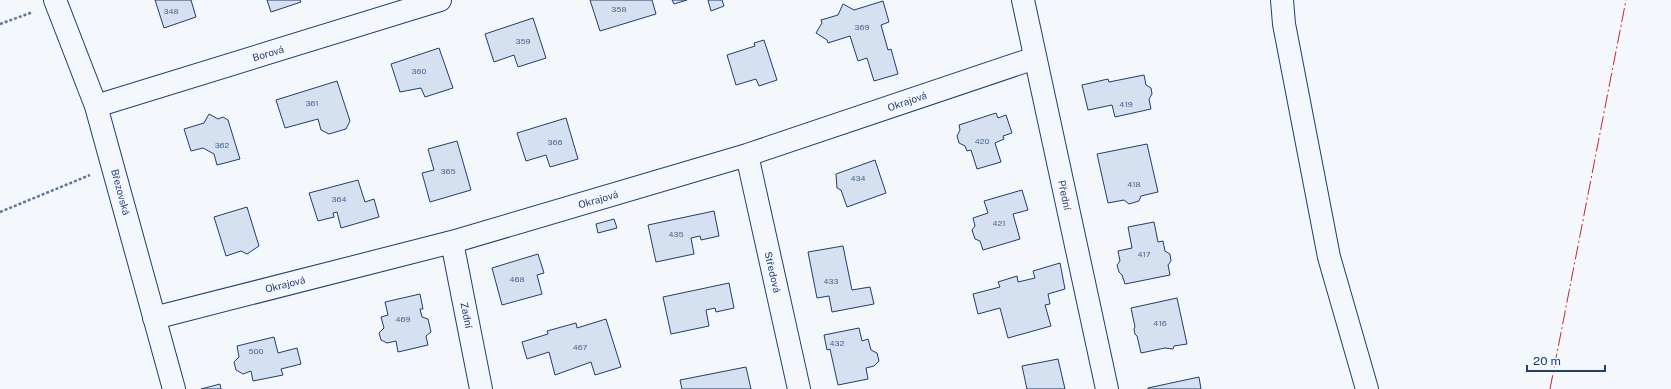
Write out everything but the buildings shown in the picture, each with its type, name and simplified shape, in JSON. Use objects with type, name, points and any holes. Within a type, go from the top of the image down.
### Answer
[{"type":"street","name":"Borová","points":[[96,106],[440,0]]},
{"type":"street","name":"Přední","points":[[1023,0],[1107,389]]},
{"type":"street","points":[[1282,0],[1284,24],[1329,257],[1367,389]]},
{"type":"street","name":"Březovská","points":[[55,1],[96,106],[114,166],[174,389]]},
{"type":"street","name":"Okrajová","points":[[154,318],[452,242],[746,155],[1035,58]]},
{"type":"street","name":"Středová","points":[[746,155],[799,389]]},
{"type":"street","name":"Zadní","points":[[452,242],[481,389]]},
{"type":"path","points":[[0,24],[55,1]]},
{"type":"path","points":[[0,212],[114,166]]},
{"type":"power","points":[[1550,389],[1626,0]]}]
